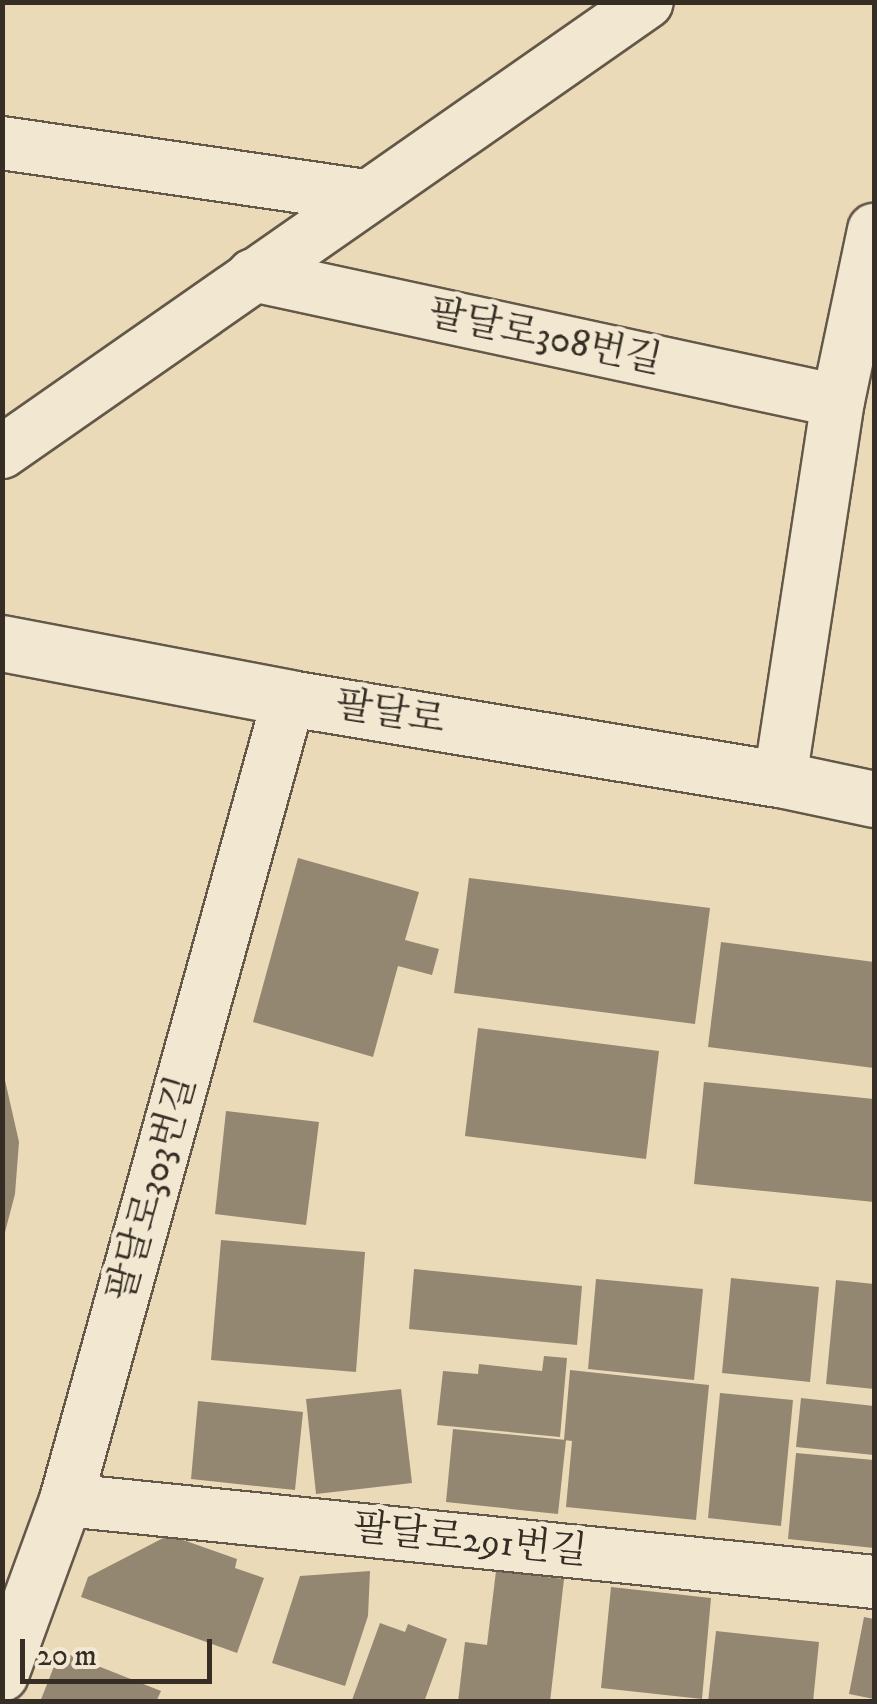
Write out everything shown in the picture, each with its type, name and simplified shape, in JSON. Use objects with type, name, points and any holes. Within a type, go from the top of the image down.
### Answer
[{"type":"main road","name":"팔달로","points":[[2,642],[289,698],[780,778],[874,800]]},
{"type":"street","points":[[2,452],[644,3]]},
{"type":"street","points":[[2,143],[364,196]]},
{"type":"street","points":[[780,778],[838,402],[874,230]]},
{"type":"street","name":"팔달로308번길","points":[[253,274],[838,402]]},
{"type":"street","name":"팔달로303번길","points":[[2,1675],[23,1568],[66,1500],[289,698]]},
{"type":"street","name":"팔달로291번길","points":[[66,1500],[874,1582]]},
{"type":"building","points":[[298,858],[419,892],[405,940],[439,949],[432,975],[398,966],[373,1057],[253,1022]]},
{"type":"building","points":[[469,878],[710,908],[695,1024],[454,993]]},
{"type":"building","points":[[721,942],[874,962],[874,1068],[708,1047]]},
{"type":"building","points":[[478,1028],[659,1051],[646,1159],[465,1136]]},
{"type":"building","points":[[2,1067],[19,1142],[15,1194],[4,1236]]},
{"type":"building","points":[[704,1082],[874,1099],[874,1202],[694,1184]]},
{"type":"building","points":[[226,1111],[319,1122],[306,1225],[215,1214]]},
{"type":"building","points":[[221,1240],[365,1252],[356,1372],[211,1360]]},
{"type":"building","points":[[414,1269],[582,1286],[577,1345],[409,1329]]},
{"type":"building","points":[[731,1278],[819,1287],[810,1382],[722,1373]]},
{"type":"building","points":[[596,1279],[703,1289],[694,1380],[588,1369]]},
{"type":"building","points":[[836,1280],[874,1284],[874,1389],[826,1384]]},
{"type":"building","points":[[544,1356],[567,1358],[560,1437],[437,1425],[443,1371],[478,1374],[479,1364],[542,1371]]},
{"type":"building","points":[[570,1370],[709,1385],[696,1520],[566,1507],[572,1441],[564,1440]]},
{"type":"building","points":[[401,1389],[412,1483],[316,1494],[306,1399]]},
{"type":"building","points":[[720,1393],[793,1400],[781,1526],[708,1518]]},
{"type":"building","points":[[801,1398],[874,1406],[874,1455],[796,1447]]},
{"type":"building","points":[[198,1401],[303,1412],[295,1490],[191,1479]]},
{"type":"building","points":[[453,1429],[566,1440],[558,1514],[446,1502]]},
{"type":"building","points":[[796,1453],[874,1460],[874,1548],[788,1539]]},
{"type":"building","points":[[169,1535],[237,1559],[235,1568],[264,1578],[237,1653],[81,1597],[88,1577]]},
{"type":"building","points":[[370,1571],[368,1616],[345,1686],[272,1663],[300,1576]]},
{"type":"building","points":[[496,1571],[564,1579],[550,1702],[458,1702],[465,1642],[487,1645]]},
{"type":"building","points":[[611,1587],[711,1598],[702,1699],[601,1688]]},
{"type":"building","points":[[864,1617],[874,1619],[874,1699],[849,1694]]},
{"type":"building","points":[[380,1623],[405,1632],[408,1624],[447,1639],[424,1702],[352,1700]]},
{"type":"building","points":[[716,1631],[819,1642],[813,1702],[708,1702]]},
{"type":"building","points":[[60,1651],[161,1691],[156,1702],[40,1702]]}]
